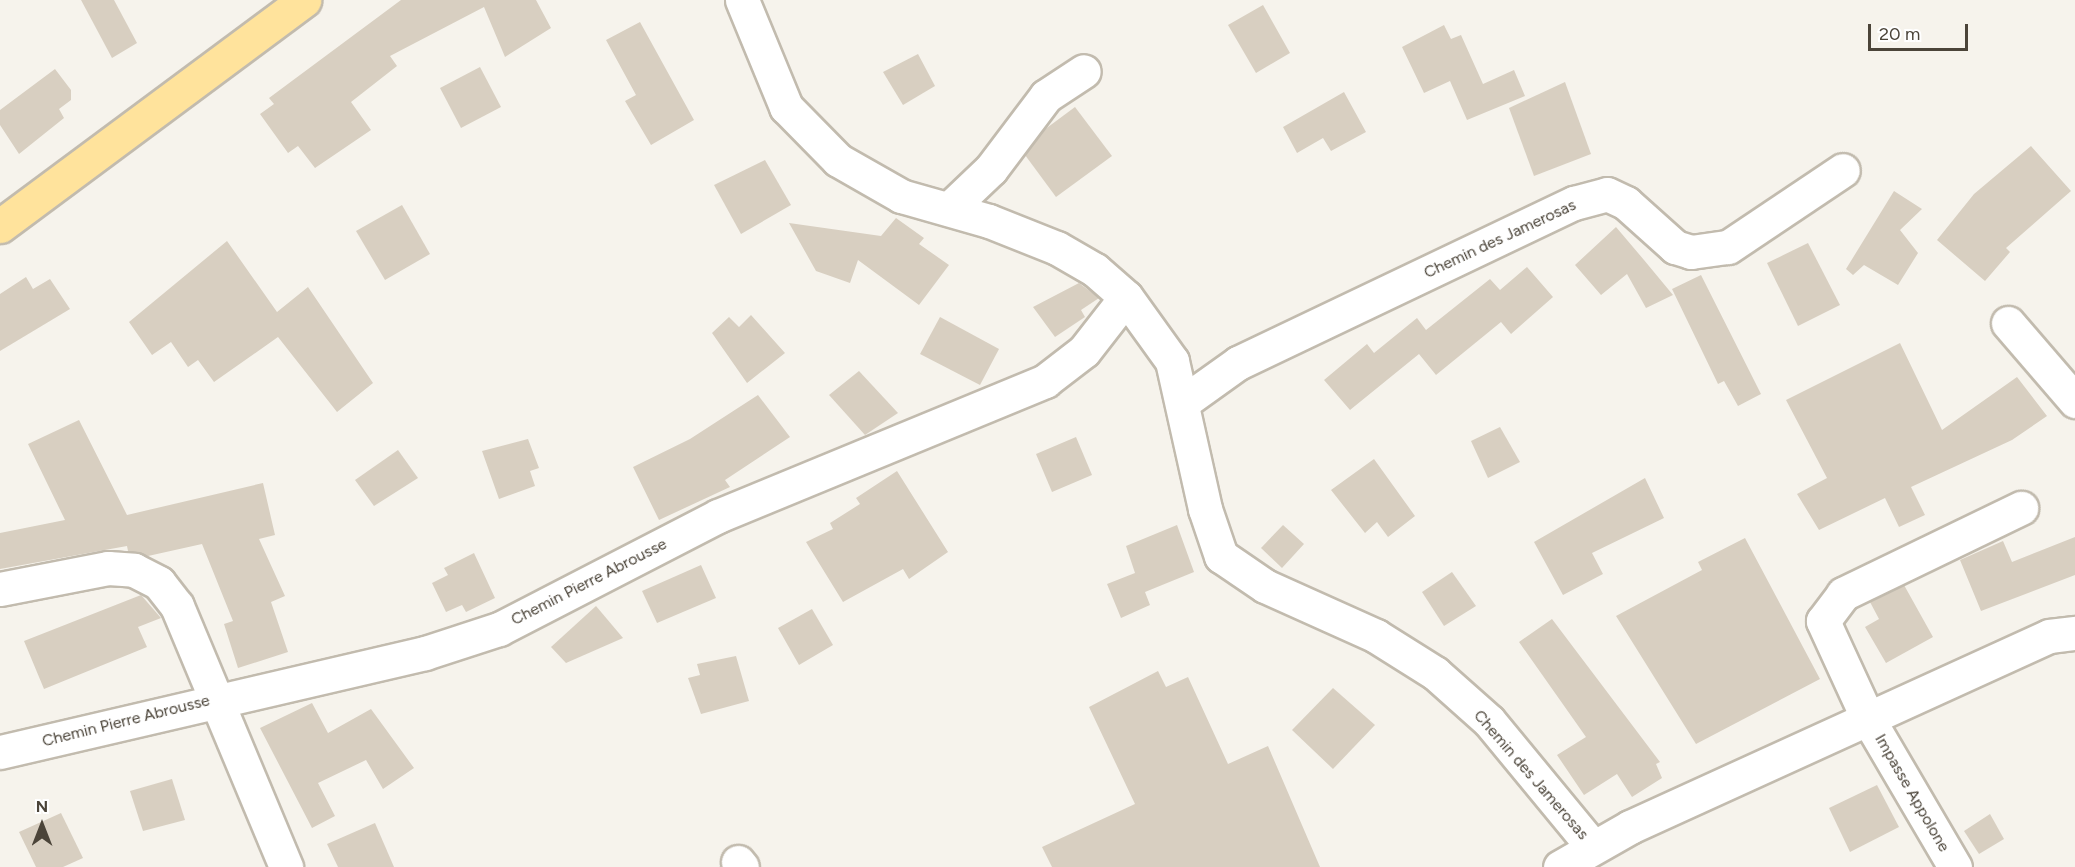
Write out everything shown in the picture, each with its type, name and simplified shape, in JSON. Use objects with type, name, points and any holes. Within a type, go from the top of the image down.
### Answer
[{"type":"main road","points":[[0,226],[304,0]]},
{"type":"street","name":"Chemin des Jamerosas","points":[[742,0],[786,107],[803,129],[865,179],[1057,248],[1095,270],[1125,297],[1173,361],[1221,556],[1265,586],[1376,636],[1435,674],[1489,721],[1592,846],[1868,719],[2072,629]]},
{"type":"street","points":[[949,209],[991,169],[1046,96],[1084,70]]},
{"type":"street","name":"Chemin des Jamerosas","points":[[1182,404],[1238,363],[1574,203],[1607,194],[1626,203],[1675,247],[1691,252],[1728,247],[1843,170]]},
{"type":"street","name":"Chemin Pierre Abrousse","points":[[0,752],[213,700],[425,653],[499,629],[718,516],[1045,381],[1084,351],[1125,297]]},
{"type":"street","points":[[2008,323],[2075,401]]},
{"type":"street","points":[[1868,719],[1824,630],[1826,611],[1843,594],[2021,508]]},
{"type":"street","points":[[0,589],[108,568],[134,570],[159,583],[177,606],[213,700],[286,867]]},
{"type":"street","name":"Impasse Appolone","points":[[1868,719],[1955,867]]},
{"type":"street","points":[[1560,867],[1592,846]]},
{"type":"building","points":[[81,0],[114,0],[137,43],[112,58]]},
{"type":"building","points":[[401,0],[536,0],[551,28],[505,57],[484,7],[390,56],[397,66],[351,102],[371,130],[315,168],[298,146],[288,153],[260,114],[274,104],[269,98]]},
{"type":"building","points":[[1263,5],[1290,53],[1256,73],[1228,25]]},
{"type":"building","points":[[640,22],[694,120],[651,145],[625,101],[636,95],[606,40]]},
{"type":"building","points":[[1444,25],[1451,39],[1461,35],[1483,84],[1514,70],[1525,96],[1467,120],[1450,81],[1424,93],[1402,47]]},
{"type":"building","points":[[918,54],[935,86],[903,105],[883,72]]},
{"type":"building","points":[[480,67],[501,107],[461,128],[440,88]]},
{"type":"building","points":[[55,69],[71,90],[71,100],[59,109],[64,118],[19,154],[0,125],[0,110]]},
{"type":"building","points":[[1565,82],[1591,154],[1534,176],[1509,108]]},
{"type":"building","points":[[1344,92],[1366,132],[1331,151],[1323,138],[1297,153],[1283,127]]},
{"type":"building","points":[[1075,107],[1112,156],[1056,197],[1025,155],[1044,130]]},
{"type":"building","points":[[2031,146],[2071,191],[2006,248],[2010,252],[1985,281],[1937,240],[1974,194]]},
{"type":"building","points":[[765,160],[791,205],[741,234],[714,185]]},
{"type":"building","points":[[1894,191],[1922,209],[1900,230],[1918,253],[1898,285],[1864,265],[1853,275],[1846,269]]},
{"type":"building","points":[[402,205],[430,254],[385,280],[356,231]]},
{"type":"building","points":[[896,218],[924,238],[919,244],[949,265],[919,305],[858,260],[850,283],[816,271],[789,223],[881,236]]},
{"type":"building","points":[[1616,227],[1673,295],[1646,308],[1627,274],[1601,295],[1575,265]]},
{"type":"building","points":[[227,241],[277,312],[308,287],[373,383],[337,412],[278,337],[214,382],[198,360],[188,367],[171,342],[152,355],[129,322]]},
{"type":"building","points":[[1808,243],[1840,305],[1798,326],[1767,263]]},
{"type":"building","points":[[1527,267],[1553,297],[1511,334],[1501,322],[1436,375],[1419,354],[1350,410],[1324,380],[1367,344],[1374,353],[1417,318],[1426,330],[1490,279],[1500,290]]},
{"type":"building","points":[[1701,275],[1761,394],[1738,406],[1724,381],[1718,384],[1672,289]]},
{"type":"building","points":[[26,277],[33,289],[50,279],[70,309],[0,351],[0,294]]},
{"type":"building","points":[[1079,283],[1099,298],[1081,310],[1085,317],[1055,337],[1033,307]]},
{"type":"building","points":[[751,315],[785,353],[747,383],[712,333],[729,317],[739,327]]},
{"type":"building","points":[[940,317],[999,349],[980,385],[920,354]]},
{"type":"building","points":[[1900,343],[1942,430],[2017,377],[2047,416],[2012,440],[1911,487],[1925,515],[1899,527],[1885,498],[1819,530],[1797,494],[1827,478],[1786,400]]},
{"type":"building","points":[[859,371],[898,413],[865,435],[829,395]]},
{"type":"building","points":[[758,395],[790,437],[725,480],[730,487],[659,520],[633,467],[690,439]]},
{"type":"building","points":[[79,420],[127,515],[263,483],[275,535],[259,539],[285,596],[271,602],[288,652],[238,668],[224,624],[233,621],[202,544],[148,556],[128,551],[127,546],[0,569],[0,533],[65,520],[28,444]]},
{"type":"building","points":[[1500,427],[1520,462],[1488,478],[1471,441]]},
{"type":"building","points":[[1076,437],[1092,475],[1052,492],[1036,454]]},
{"type":"building","points":[[528,439],[539,468],[530,471],[535,486],[499,499],[482,451]]},
{"type":"building","points":[[398,450],[418,478],[374,506],[355,480]]},
{"type":"building","points":[[1374,459],[1415,516],[1388,537],[1377,522],[1365,533],[1331,490]]},
{"type":"building","points":[[897,471],[948,552],[909,579],[903,569],[843,602],[806,542],[833,529],[830,523],[860,504],[856,498]]},
{"type":"building","points":[[1645,478],[1664,518],[1592,553],[1603,574],[1563,595],[1534,542]]},
{"type":"building","points":[[1177,525],[1194,572],[1145,592],[1150,605],[1121,618],[1107,584],[1135,573],[1126,546]]},
{"type":"building","points":[[1283,525],[1304,544],[1282,568],[1261,548]]},
{"type":"building","points":[[2075,537],[2075,575],[1981,611],[1960,560],[2003,541],[2012,562]]},
{"type":"building","points":[[1745,538],[1820,679],[1696,744],[1616,616],[1702,570],[1698,562]]},
{"type":"building","points":[[474,553],[495,598],[466,612],[462,605],[446,612],[432,583],[448,575],[444,568]]},
{"type":"building","points":[[701,565],[716,598],[657,623],[642,591]]},
{"type":"building","points":[[1452,572],[1476,606],[1444,626],[1422,592]]},
{"type":"building","points":[[1904,585],[1933,637],[1886,663],[1865,627],[1879,619],[1870,602]]},
{"type":"building","points":[[141,595],[161,618],[138,627],[147,647],[44,689],[24,641]]},
{"type":"building","points":[[596,606],[623,638],[566,663],[551,647]]},
{"type":"building","points":[[812,609],[833,645],[799,665],[778,628]]},
{"type":"building","points":[[1552,619],[1660,762],[1656,764],[1662,778],[1632,797],[1617,774],[1584,795],[1557,755],[1586,737],[1519,642]]},
{"type":"building","points":[[736,656],[749,701],[701,714],[688,678],[700,675],[697,664]]},
{"type":"building","points":[[1158,671],[1166,687],[1188,677],[1228,764],[1268,746],[1320,867],[1052,867],[1042,847],[1135,804],[1089,707]]},
{"type":"building","points":[[1333,688],[1375,725],[1333,769],[1292,730]]},
{"type":"building","points":[[312,703],[328,733],[371,709],[414,768],[383,789],[366,760],[318,783],[335,816],[312,828],[260,728]]},
{"type":"building","points":[[172,779],[185,820],[143,831],[130,791]]},
{"type":"building","points":[[1877,785],[1899,827],[1850,852],[1829,808]]},
{"type":"building","points":[[61,813],[83,858],[63,867],[36,867],[19,832]]},
{"type":"building","points":[[1990,814],[2004,839],[1979,854],[1964,831]]},
{"type":"building","points":[[375,823],[394,867],[338,867],[327,844]]}]
